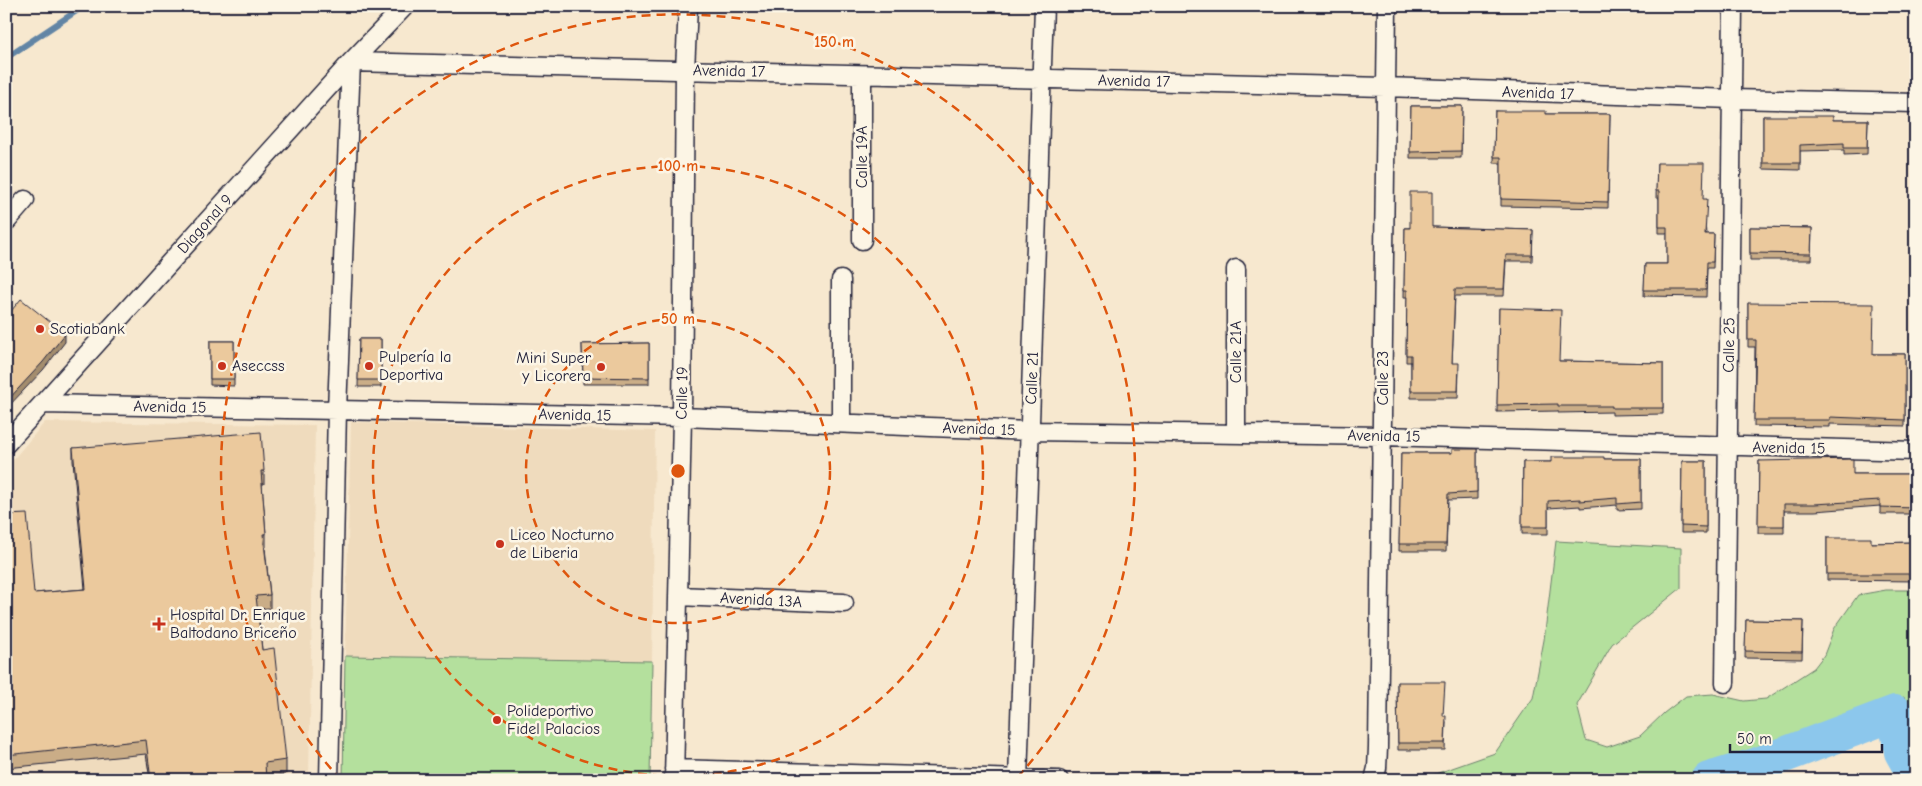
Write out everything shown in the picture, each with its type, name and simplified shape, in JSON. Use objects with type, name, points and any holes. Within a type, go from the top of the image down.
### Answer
[{"type":"street","name":"Diagonal 9","points":[[6,444],[351,62],[405,6]]},
{"type":"street","name":"Calle 19","points":[[674,774],[682,417],[685,70],[688,6]]},
{"type":"street","name":"Calle 21","points":[[1018,779],[1044,6]]},
{"type":"street","name":"Calle 23","points":[[1374,780],[1378,748],[1387,6]]},
{"type":"street","name":"Calle 25","points":[[1725,683],[1733,6]]},
{"type":"street","name":"Avenida 17","points":[[351,62],[1385,87],[1732,99],[1916,103]]},
{"type":"street","points":[[330,780],[336,410],[351,62]]},
{"type":"street","name":"Calle 19A","points":[[862,74],[862,240]]},
{"type":"street","points":[[6,222],[25,200]]},
{"type":"street","name":"Calle 21A","points":[[1236,269],[1236,434]]},
{"type":"street","points":[[841,280],[841,423]]},
{"type":"street","name":"Avenida 15","points":[[43,404],[682,417],[1030,431],[1383,436],[1916,451]]},
{"type":"street","name":"Avenida 13A","points":[[678,596],[844,603]]},
{"type":"street","points":[[674,774],[1059,780]]},
{"type":"shaded area","name":"Hospital Dr. Enrique Baltodano Briceño","points":[[45,422],[315,425],[309,780],[6,780],[6,468]]},
{"type":"shaded area","name":"Liceo Nocturno de Liberia","points":[[351,422],[655,431],[652,661],[345,656]]},
{"type":"green space","points":[[1556,541],[1681,548],[1681,588],[1612,644],[1577,705],[1586,740],[1607,747],[1640,736],[1664,713],[1686,696],[1713,694],[1744,701],[1766,699],[1814,668],[1824,655],[1834,629],[1858,595],[1886,590],[1916,590],[1916,724],[1904,697],[1676,780],[1418,780],[1495,753],[1533,698],[1544,640]]},
{"type":"green space","name":"Polideportivo Fidel Palacios","points":[[345,656],[652,661],[650,780],[343,780]]},
{"type":"building","points":[[1411,106],[1462,106],[1461,151],[1410,152]]},
{"type":"building","points":[[1495,111],[1546,111],[1546,114],[1610,114],[1608,202],[1501,199],[1501,157],[1494,157]]},
{"type":"building","points":[[1763,116],[1833,116],[1833,120],[1868,120],[1867,148],[1844,148],[1844,143],[1800,145],[1800,163],[1763,163]]},
{"type":"building","points":[[1657,163],[1704,163],[1703,199],[1707,199],[1705,234],[1714,234],[1713,262],[1707,262],[1706,290],[1644,290],[1645,264],[1667,264],[1667,227],[1659,227],[1659,191],[1656,191]]},
{"type":"building","points":[[1410,192],[1432,192],[1432,227],[1533,230],[1532,255],[1506,255],[1504,289],[1455,289],[1452,363],[1459,363],[1458,391],[1411,391],[1411,355],[1406,355],[1407,290],[1404,290],[1405,228],[1410,228]]},
{"type":"building","points":[[1750,227],[1812,228],[1811,254],[1750,253]]},
{"type":"building","points":[[21,299],[65,334],[43,362],[6,402],[6,317]]},
{"type":"building","points":[[1748,303],[1874,304],[1873,354],[1905,354],[1905,420],[1830,417],[1830,420],[1754,420],[1756,340],[1748,340]]},
{"type":"building","points":[[1499,308],[1561,310],[1559,361],[1663,363],[1663,408],[1558,406],[1558,404],[1497,405]]},
{"type":"building","name":"Pulpería la Deportiva","points":[[359,339],[381,339],[381,380],[358,380]]},
{"type":"building","name":"Aseccss","points":[[210,341],[234,341],[234,379],[210,379]]},
{"type":"building","points":[[649,343],[649,378],[583,377],[582,344]]},
{"type":"building","name":"Hospital Dr. Enrique Baltodano Briceño","points":[[261,432],[264,471],[261,471],[266,534],[263,534],[270,595],[256,596],[262,650],[274,648],[286,760],[265,763],[266,780],[151,780],[146,740],[6,755],[6,515],[27,514],[34,593],[86,589],[73,448]]},
{"type":"building","points":[[1452,449],[1477,449],[1477,492],[1448,494],[1446,544],[1399,544],[1401,453],[1452,453]]},
{"type":"building","points":[[1551,457],[1641,459],[1641,502],[1617,504],[1617,498],[1548,501],[1548,527],[1522,527],[1523,462],[1551,462]]},
{"type":"building","points":[[1853,459],[1853,474],[1916,474],[1916,508],[1880,507],[1880,500],[1784,504],[1784,526],[1758,526],[1759,461]]},
{"type":"building","points":[[1682,461],[1706,461],[1706,527],[1681,526]]},
{"type":"building","points":[[1827,538],[1871,538],[1871,543],[1916,542],[1916,574],[1827,574]]},
{"type":"building","points":[[1746,620],[1803,621],[1802,652],[1745,651]]},
{"type":"building","points":[[1397,682],[1445,682],[1443,716],[1446,716],[1445,743],[1398,743]]},
{"type":"waterway","points":[[6,58],[84,6]]},
{"type":"waterway","points":[[1709,780],[1755,766],[1895,713],[1902,752],[1916,777]]},
{"type":"place","name":"Scotiabank","points":[[40,329]]},
{"type":"place","name":"Aseccss","points":[[222,366]]},
{"type":"place","name":"Pulpería la Deportiva","points":[[369,366]]},
{"type":"place","name":"Mini Super y Licorera","points":[[601,367]]},
{"type":"place","name":"Liceo Nocturno de Liberia","points":[[500,544]]},
{"type":"place","name":"Hospital Dr. Enrique Baltodano Briceño","points":[[159,624]]},
{"type":"place","name":"Polideportivo Fidel Palacios","points":[[497,720]]}]
